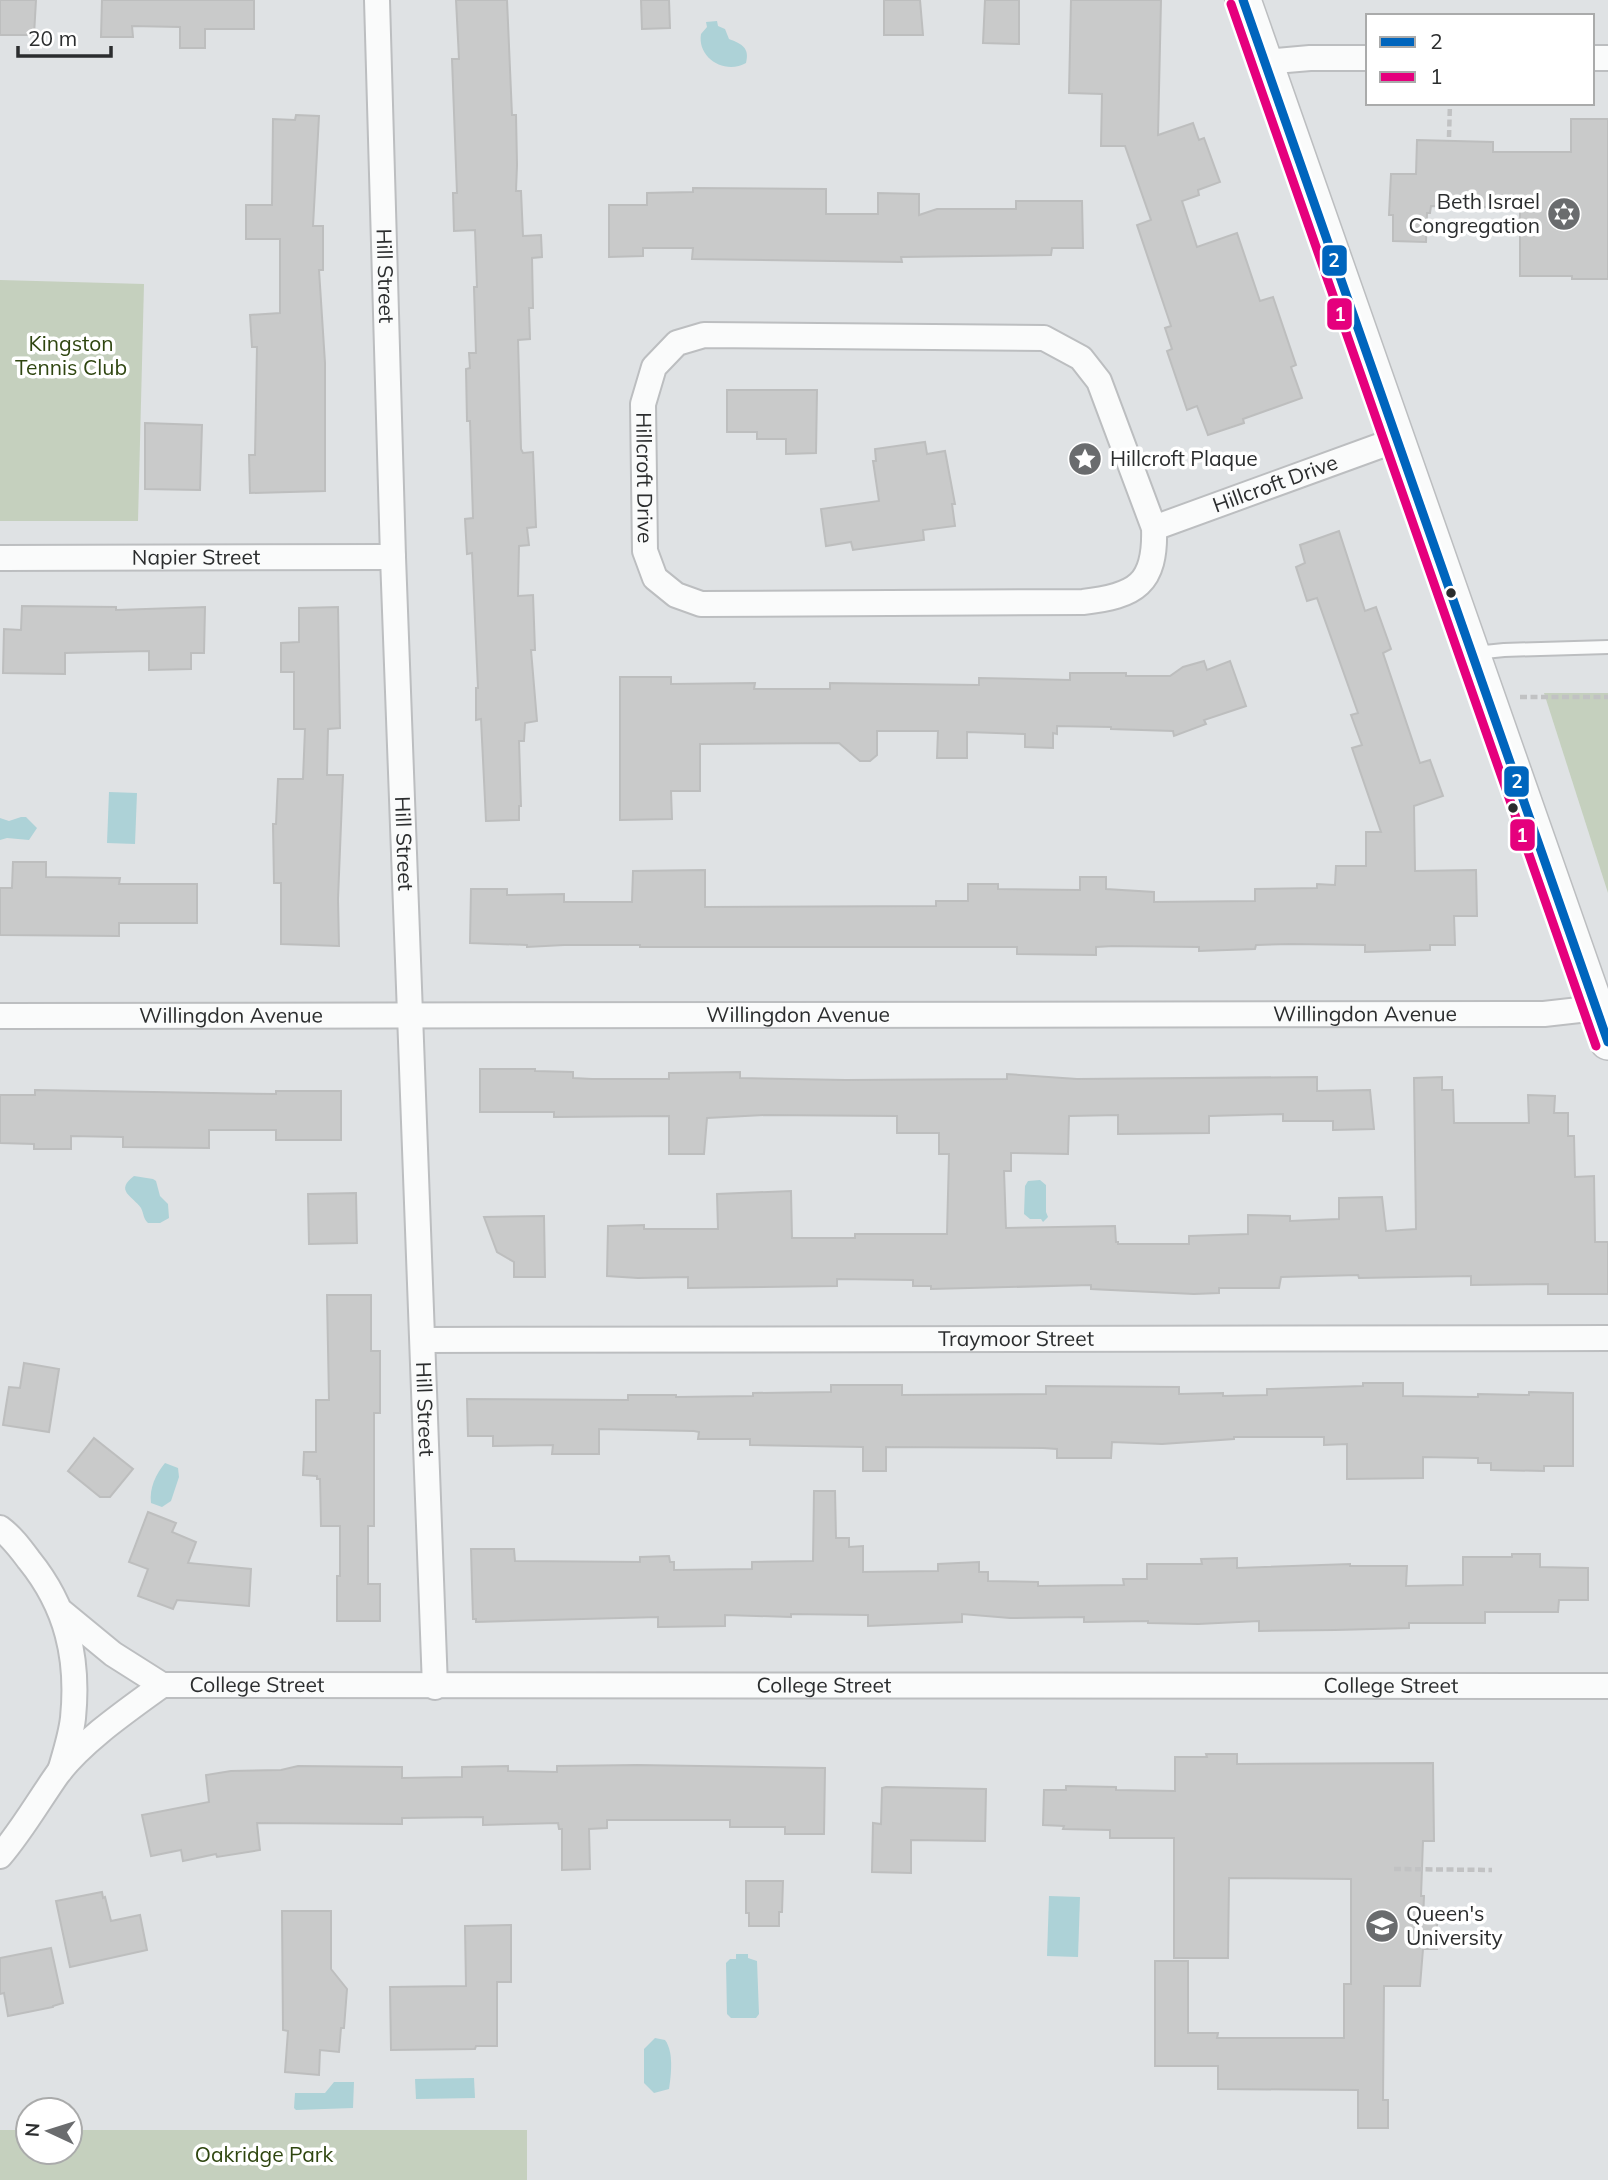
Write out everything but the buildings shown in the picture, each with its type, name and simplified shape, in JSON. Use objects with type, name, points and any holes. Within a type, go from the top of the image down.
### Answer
[{"type":"main road","points":[[1243,0],[1471,653],[1604,1008],[1608,1042]]},
{"type":"street","name":"Hill Street","points":[[377,0],[393,558],[435,1686]]},
{"type":"street","points":[[1265,62],[1310,58],[1366,58]]},
{"type":"street","name":"Hillcroft Drive","points":[[704,335],[1044,338],[1081,358],[1099,381],[1154,528],[1155,552],[1147,577],[1131,590],[1112,599],[1069,602],[701,604],[676,595],[655,578],[645,551],[643,404],[654,367],[677,343],[704,335]]},
{"type":"street","name":"Hillcroft Drive","points":[[1154,528],[1396,440]]},
{"type":"street","name":"Napier Street","points":[[0,558],[393,558]]},
{"type":"street","name":"Willingdon Avenue","points":[[0,1016],[1544,1014],[1604,1008]]},
{"type":"street","name":"Traymoor Street","points":[[423,1340],[1608,1338]]},
{"type":"street","name":"College Street","points":[[0,1528],[10,1536],[41,1574],[62,1612],[72,1654],[74,1684],[73,1720],[60,1771]]},
{"type":"street","name":"College Street","points":[[62,1612],[113,1654],[162,1685],[1608,1686]]},
{"type":"street","points":[[0,1856],[34,1812],[60,1771],[108,1725],[162,1685]]},
{"type":"lane","points":[[1471,653],[1608,647]]},
{"type":"path","points":[[1449,137],[1450,105]]},
{"type":"path","points":[[1516,697],[1608,697]]},
{"type":"path","points":[[1394,1869],[1492,1870]]},
{"type":"green space","name":"Kingston Tennis Club","points":[[0,280],[144,284],[138,521],[0,521]]},
{"type":"green space","points":[[1544,693],[1608,693],[1608,893]]},
{"type":"green space","name":"Oakridge Park","points":[[0,2130],[14,2130],[14,2166],[84,2166],[84,2130],[527,2130],[527,2180],[0,2180]]},
{"type":"water","points":[[717,21],[718,26],[725,29],[729,39],[744,47],[747,54],[746,63],[730,67],[721,65],[708,57],[703,50],[701,34],[707,27],[706,22]]},
{"type":"water","points":[[109,792],[137,793],[135,844],[107,843]]},
{"type":"water","points":[[26,817],[37,828],[29,840],[0,840],[0,818],[9,821]]},
{"type":"water","points":[[134,1176],[156,1181],[160,1196],[168,1204],[169,1218],[160,1223],[146,1221],[141,1208],[125,1190],[128,1181]]},
{"type":"water","points":[[1040,1180],[1046,1185],[1048,1217],[1043,1222],[1041,1219],[1030,1219],[1024,1214],[1025,1186],[1028,1181]]},
{"type":"water","points":[[165,1463],[178,1468],[179,1477],[171,1501],[162,1507],[151,1503],[151,1492]]},
{"type":"water","points":[[1049,1896],[1080,1897],[1078,1957],[1047,1956]]},
{"type":"water","points":[[736,1954],[748,1954],[748,1958],[757,1961],[759,2014],[756,2018],[731,2018],[727,2014],[726,1963],[730,1959],[736,1959]]},
{"type":"water","points":[[655,2038],[665,2040],[670,2051],[671,2064],[669,2089],[654,2093],[644,2083],[644,2049]]},
{"type":"water","points":[[474,2078],[475,2098],[416,2099],[415,2079]]},
{"type":"water","points":[[334,2082],[354,2082],[353,2108],[294,2108],[295,2093],[325,2093]]},
{"type":"transit line","name":"2","points":[[1243,0],[1608,1042]]},
{"type":"transit line","name":"1","points":[[1231,4],[1596,1046]]},
{"type":"place","name":"Beth Israel Congregation","points":[[1564,214]]},
{"type":"place","name":"Hillcroft Plaque","points":[[1085,459]]},
{"type":"place","name":"Queen's University","points":[[1382,1926]]}]
